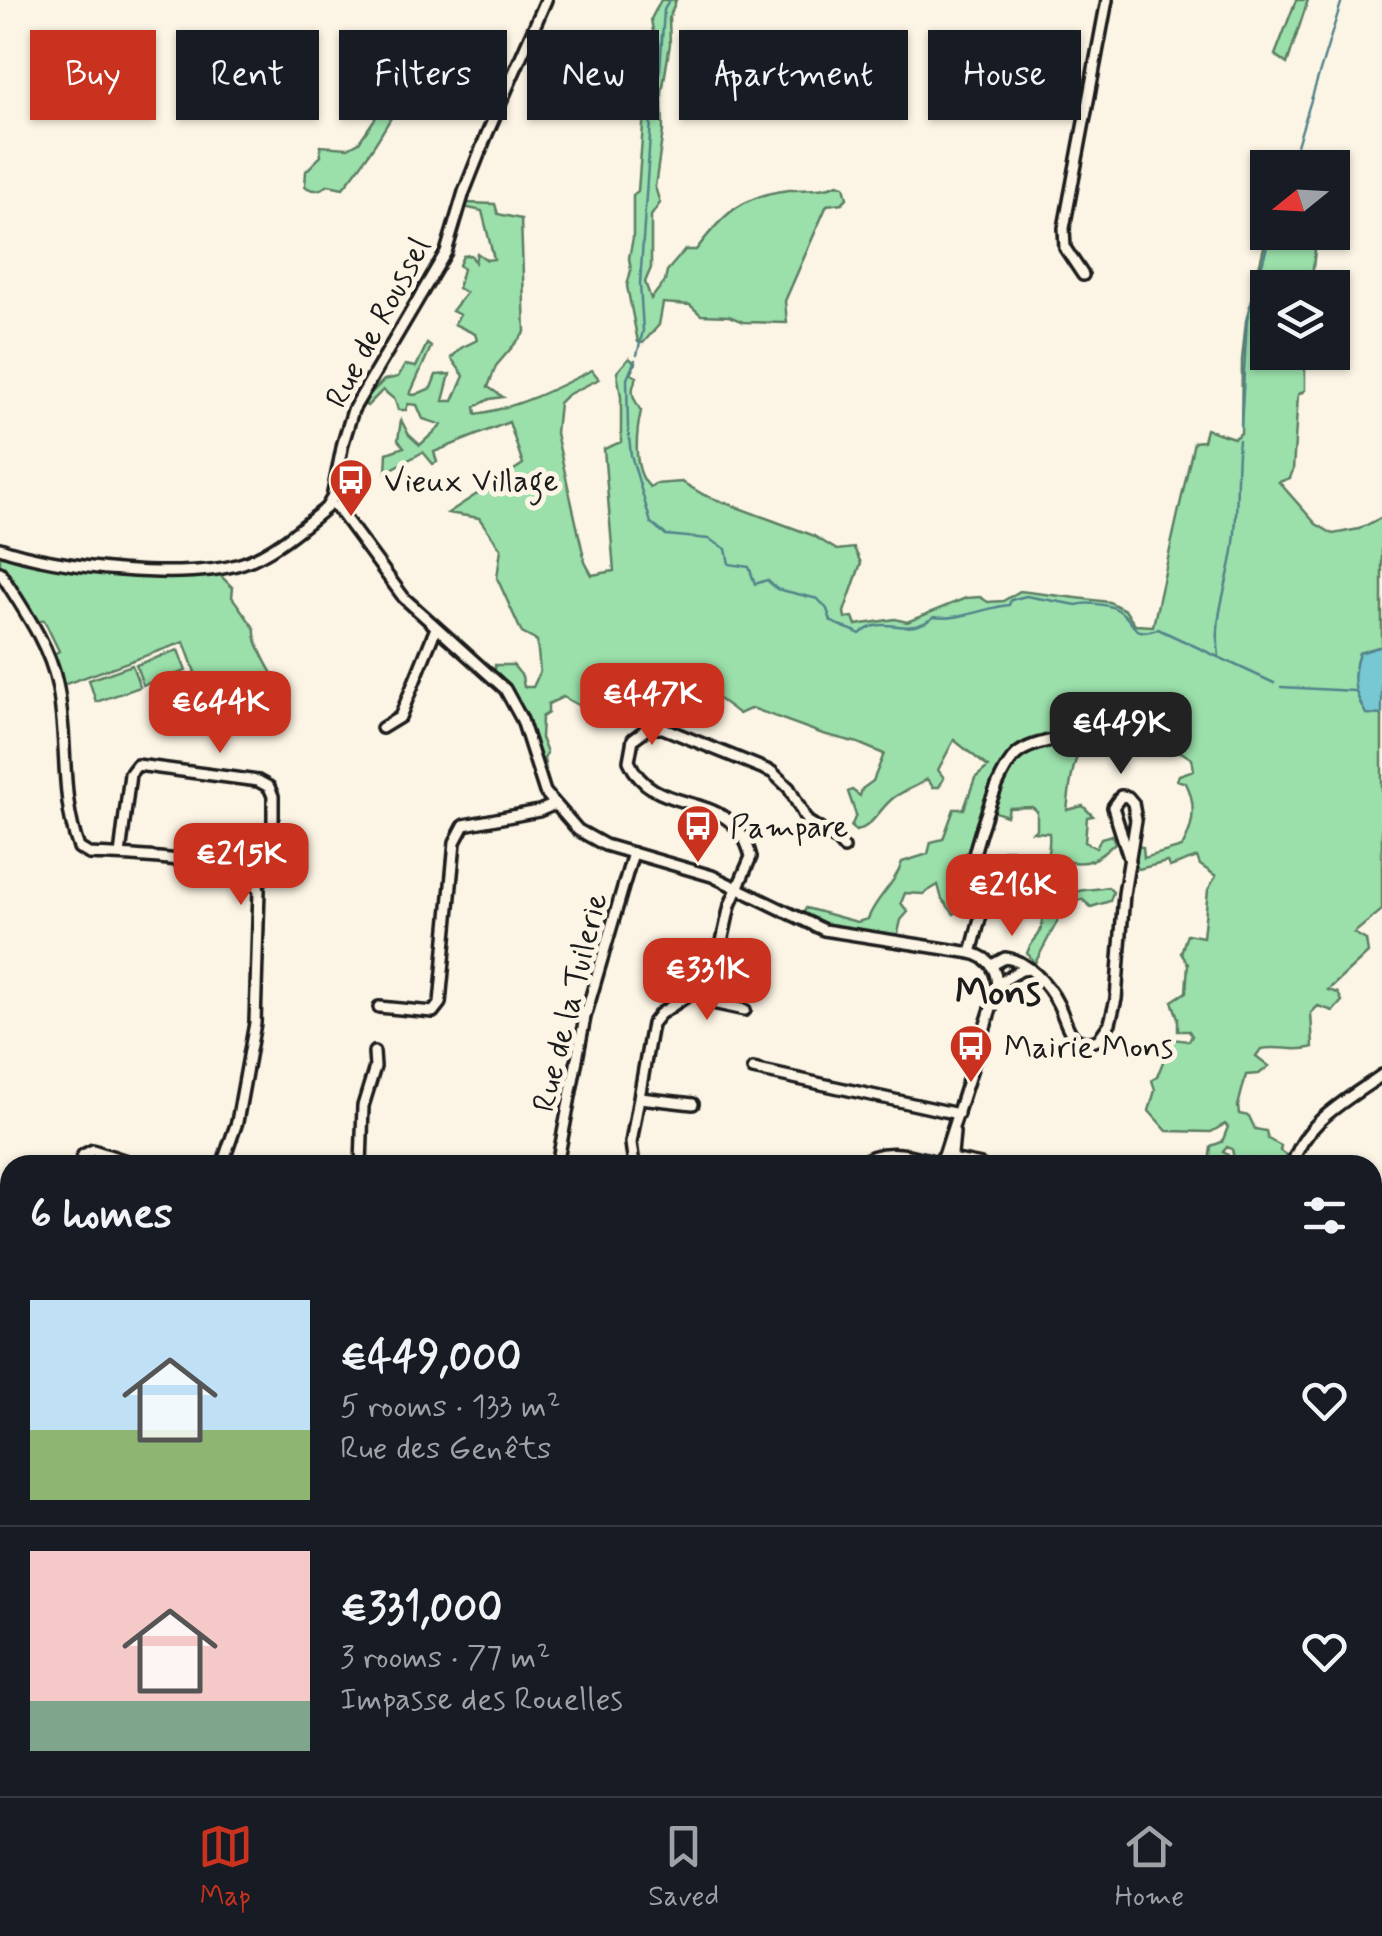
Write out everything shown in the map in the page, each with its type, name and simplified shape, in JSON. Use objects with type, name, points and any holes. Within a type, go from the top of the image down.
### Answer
[{"type":"street","name":"Rue de Roussel","points":[[330,503],[354,410],[446,252],[481,148],[546,0]]},
{"type":"street","points":[[1083,275],[1065,248],[1064,228],[1107,0]]},
{"type":"street","points":[[0,548],[130,570],[209,570],[238,565],[264,554],[330,503],[394,587],[497,679],[512,698],[540,780],[553,805],[591,839],[696,870],[836,934],[971,952],[992,965],[998,984],[949,1155]]},
{"type":"street","points":[[0,572],[36,634],[57,682],[66,799],[83,852],[206,864],[257,885]]},
{"type":"street","points":[[382,728],[400,716],[436,628]]},
{"type":"street","points":[[633,1155],[631,1143],[652,1024],[715,974],[730,906],[751,857],[732,821],[718,811],[660,795],[644,784],[628,754],[633,739],[643,730],[670,730],[763,767],[789,788],[807,822],[838,840],[844,848]]},
{"type":"street","points":[[988,888],[974,884],[968,876],[987,813],[1010,762],[1023,750],[1069,736]]},
{"type":"street","points":[[120,855],[130,774],[137,765],[258,782],[272,791],[273,850],[271,873],[257,885]]},
{"type":"street","points":[[992,965],[1010,958],[1030,969],[1054,997],[1070,1036],[1086,1043],[1102,1038],[1115,1007],[1136,816],[1130,799],[1121,796],[1113,807],[1130,861]]},
{"type":"street","points":[[379,1007],[433,1012],[440,1003],[454,842],[464,824],[553,805]]},
{"type":"street","name":"Rue de la Tuilerie","points":[[559,1155],[585,1017],[633,852]]},
{"type":"street","points":[[971,952],[995,862],[1010,856]]},
{"type":"street","points":[[225,1155],[237,1122],[255,1023],[260,896],[257,885]]},
{"type":"street","points":[[998,984],[1030,969]]},
{"type":"street","points":[[699,988],[708,1002],[746,1010]]},
{"type":"street","points":[[362,1155],[363,1106],[375,1067],[374,1052]]},
{"type":"street","points":[[753,1069],[958,1114]]},
{"type":"street","points":[[1295,1155],[1312,1126],[1382,1075]]},
{"type":"street","points":[[640,1098],[694,1104]]},
{"type":"street","points":[[83,1155],[93,1150],[108,1155]]},
{"type":"green space","points":[[661,0],[676,0],[669,19],[670,44],[662,93],[663,131],[655,187],[660,203],[651,216],[651,268],[645,282],[651,299],[685,250],[696,250],[735,208],[773,193],[844,186],[847,198],[842,203],[827,205],[785,301],[787,323],[743,322],[729,316],[701,315],[690,305],[663,303],[659,325],[643,343],[638,342],[627,286],[643,120],[659,120],[659,30],[653,30],[651,19]]},
{"type":"green space","points":[[1296,0],[1308,0],[1287,64],[1275,55]]},
{"type":"green space","points":[[374,120],[390,120],[343,188],[329,185],[314,190],[305,186],[306,171],[321,156],[320,146],[348,148],[359,142]]},
{"type":"green space","points":[[465,203],[495,204],[498,214],[521,219],[525,332],[496,366],[488,387],[503,397],[475,407],[476,414],[550,391],[592,370],[599,379],[559,403],[556,433],[585,562],[592,575],[614,571],[604,449],[621,442],[617,372],[629,358],[635,363],[631,374],[637,377],[633,394],[641,411],[637,440],[644,480],[650,487],[682,482],[704,495],[812,535],[837,550],[854,548],[861,563],[844,612],[845,618],[853,617],[856,625],[895,619],[907,622],[966,598],[1003,601],[1020,591],[1109,602],[1125,610],[1135,625],[1153,626],[1194,442],[1203,441],[1206,429],[1234,438],[1241,433],[1242,360],[1250,305],[1250,370],[1305,370],[1305,390],[1298,395],[1293,470],[1290,478],[1279,482],[1316,524],[1333,534],[1359,529],[1382,517],[1382,646],[1359,653],[1366,713],[1382,715],[1382,910],[1354,933],[1366,940],[1368,953],[1328,990],[1338,993],[1342,1001],[1333,1011],[1318,1006],[1311,1013],[1313,1047],[1261,1049],[1256,1056],[1269,1066],[1259,1074],[1246,1075],[1239,1114],[1249,1116],[1255,1129],[1266,1131],[1268,1139],[1281,1146],[1280,1151],[1286,1155],[1233,1155],[1227,1147],[1223,1152],[1228,1155],[1210,1155],[1211,1146],[1222,1142],[1228,1127],[1225,1124],[1211,1132],[1167,1131],[1149,1111],[1155,1090],[1152,1080],[1157,1077],[1172,1039],[1189,1041],[1192,1036],[1189,1031],[1178,1031],[1172,1001],[1186,992],[1188,964],[1181,953],[1187,934],[1203,937],[1208,890],[1216,876],[1200,865],[1197,857],[1170,867],[1167,862],[1139,869],[1134,866],[1136,846],[1143,847],[1144,858],[1182,847],[1186,839],[1193,815],[1192,799],[1186,783],[1177,780],[1179,775],[1194,770],[1192,759],[1181,752],[1161,754],[1153,739],[1142,739],[1133,753],[1114,761],[1101,733],[1084,746],[1074,765],[1067,810],[1083,806],[1093,816],[1087,817],[1085,842],[1096,848],[1101,838],[1112,835],[1115,843],[1091,861],[1061,860],[1051,882],[1060,900],[1083,890],[1108,887],[1113,892],[1110,901],[1091,907],[1082,899],[1073,903],[1073,910],[1058,910],[1057,922],[1035,963],[1027,953],[1041,929],[1040,887],[1049,833],[1033,832],[1037,829],[1037,811],[1032,807],[1009,808],[1007,816],[987,809],[962,877],[971,895],[954,914],[942,899],[938,885],[923,894],[905,893],[901,903],[908,912],[901,920],[897,937],[831,928],[802,916],[806,908],[857,922],[868,919],[902,862],[928,854],[931,842],[943,839],[954,809],[964,809],[975,778],[988,767],[954,740],[938,770],[944,778],[939,787],[933,787],[927,779],[896,796],[871,822],[856,831],[851,827],[856,815],[848,792],[852,790],[860,796],[862,789],[873,781],[884,754],[752,708],[739,714],[687,683],[653,676],[634,677],[593,686],[598,706],[587,710],[563,697],[548,704],[548,713],[542,717],[541,738],[547,753],[546,770],[542,773],[526,712],[495,672],[495,665],[513,665],[522,676],[524,687],[533,687],[540,672],[537,641],[522,633],[497,578],[501,549],[479,518],[448,513],[523,464],[509,422],[434,452],[437,462],[433,464],[423,452],[386,472],[387,453],[404,447],[398,440],[401,420],[420,445],[442,425],[423,419],[417,405],[408,404],[406,410],[398,410],[395,400],[383,390],[367,406],[362,402],[384,380],[398,377],[405,365],[416,367],[427,344],[431,347],[410,394],[431,388],[436,375],[450,374],[443,401],[453,401],[464,376],[451,358],[477,340],[475,334],[454,324],[460,315],[452,311],[466,293],[458,288],[463,269],[459,265],[463,256],[471,255],[475,262],[477,253],[487,260],[494,259],[482,211],[464,207]]},
{"type":"green space","points":[[1263,250],[1315,250],[1313,270],[1258,270]]},
{"type":"green space","points":[[0,556],[150,576],[218,573],[233,588],[232,597],[255,629],[266,662],[287,692],[277,701],[187,677],[195,672],[184,642],[63,685],[54,654],[59,651],[44,620],[36,623],[0,564]]},
{"type":"green space","points":[[178,650],[186,671],[143,685],[136,665]]},
{"type":"green space","points":[[132,665],[140,687],[96,702],[89,680]]},
{"type":"water","points":[[1382,646],[1382,715],[1366,714],[1355,684],[1356,662],[1359,653]]},
{"type":"waterway","points":[[637,355],[643,331],[640,284],[652,106],[660,69],[664,10],[669,0]]},
{"type":"waterway","points":[[1296,150],[1342,0]]},
{"type":"waterway","points":[[1241,427],[1247,319],[1266,250]]},
{"type":"waterway","points":[[635,360],[627,379],[628,428],[631,455],[651,523],[666,535],[709,539],[726,549],[729,564],[749,567],[755,584],[767,580],[777,589],[818,599],[831,621],[860,634],[879,625],[914,626],[934,617],[961,616],[1009,605],[1011,600],[1026,596],[1077,605],[1103,605],[1124,614],[1137,630],[1158,629],[1274,683]]},
{"type":"waterway","points":[[1219,656],[1219,617],[1234,543],[1239,440]]},
{"type":"waterway","points":[[1281,687],[1354,691]]},
{"type":"place","name":"Vieux Village","points":[[351,518]]},
{"type":"place","name":"Pampare","points":[[698,864]]},
{"type":"place","name":"Mairie Mons","points":[[971,1084]]},
{"type":"district","name":"Mons","points":[[998,991]]}]
